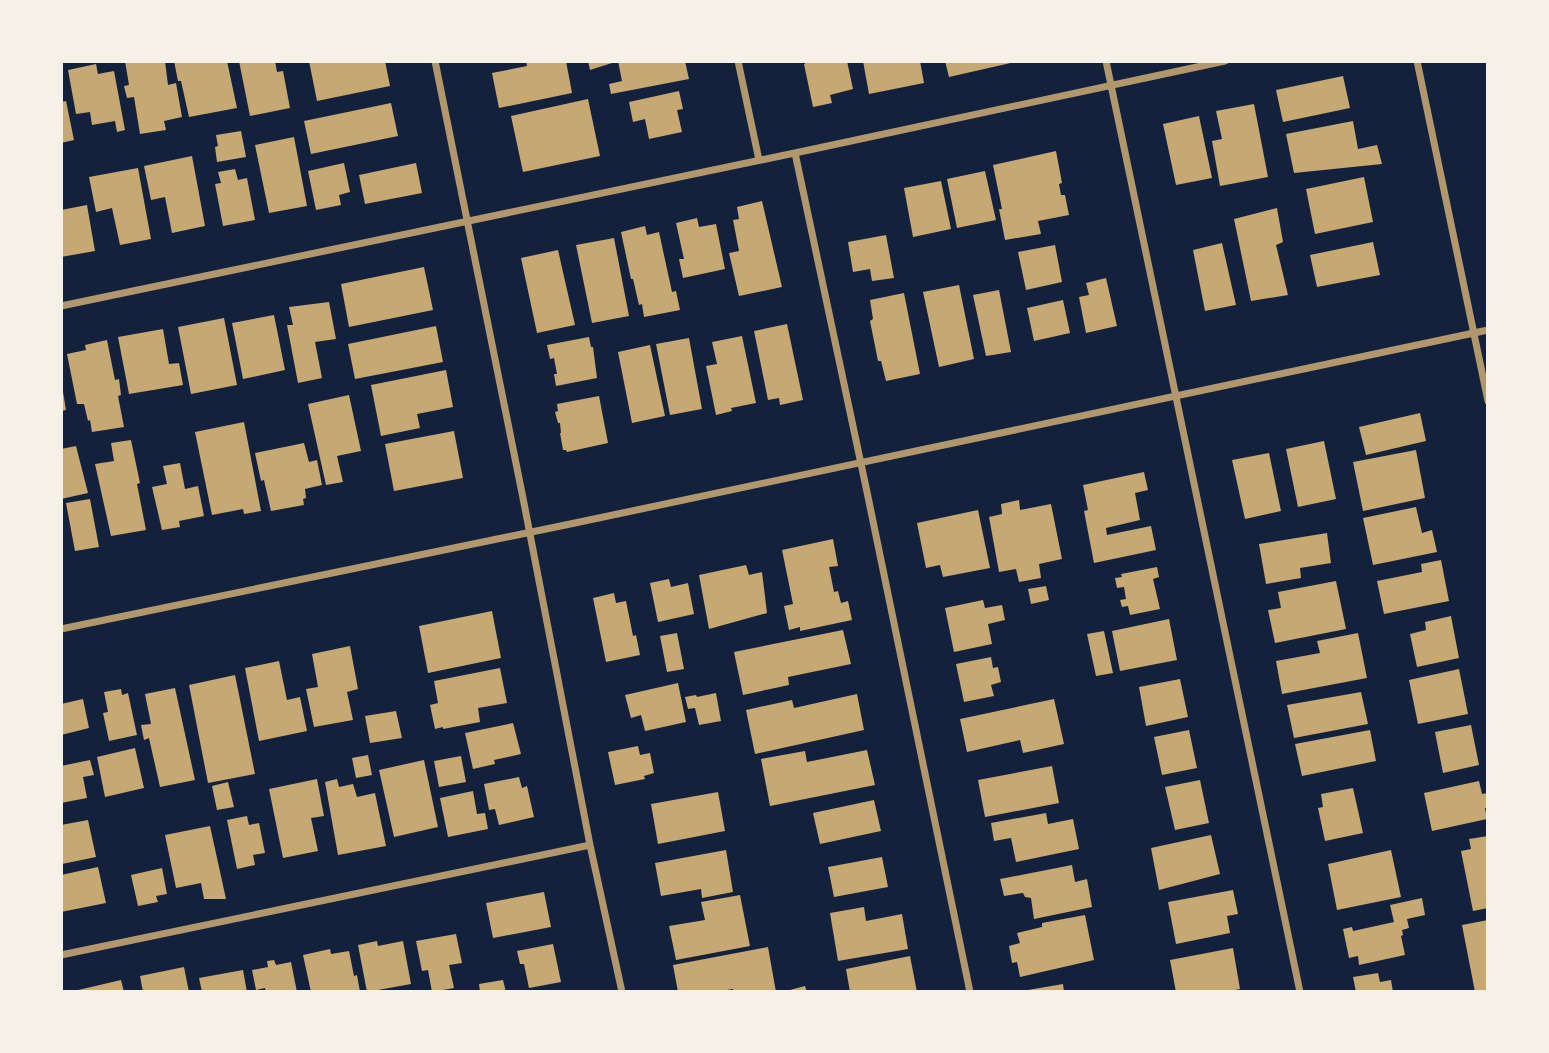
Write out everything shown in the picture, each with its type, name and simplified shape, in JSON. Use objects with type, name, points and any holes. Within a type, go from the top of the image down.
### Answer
[{"type":"street","points":[[435,61],[590,845],[622,992]]},
{"type":"street","points":[[738,61],[759,160]]},
{"type":"street","points":[[1106,61],[1300,992]]},
{"type":"street","points":[[61,306],[1225,61]]},
{"type":"street","points":[[1417,61],[1488,401]]},
{"type":"street","points":[[794,153],[861,462],[970,992]]},
{"type":"street","points":[[61,629],[1488,330]]},
{"type":"street","points":[[61,954],[590,845]]},
{"type":"building","points":[[125,61],[165,61],[168,85],[176,83],[182,117],[164,121],[166,130],[140,134],[134,97],[127,98],[124,86],[129,85]]},
{"type":"building","points":[[174,61],[227,61],[237,108],[189,117]]},
{"type":"building","points":[[239,61],[275,61],[277,72],[283,71],[290,108],[250,116]]},
{"type":"building","points":[[309,61],[385,61],[390,86],[317,101]]},
{"type":"building","points":[[526,61],[566,61],[572,93],[499,108],[492,73],[527,66]]},
{"type":"building","points":[[588,61],[614,61],[615,62],[590,70]]},
{"type":"building","points":[[618,61],[685,61],[689,79],[611,94],[609,84],[622,81]]},
{"type":"building","points":[[805,61],[847,61],[853,89],[830,95],[832,103],[813,107]]},
{"type":"building","points":[[863,61],[920,61],[924,83],[869,94]]},
{"type":"building","points":[[945,61],[1014,61],[1015,62],[949,77]]},
{"type":"building","points":[[96,64],[98,74],[114,71],[125,130],[117,132],[115,121],[92,125],[90,112],[76,114],[68,70]]},
{"type":"building","points":[[1343,76],[1350,108],[1283,122],[1276,90]]},
{"type":"building","points":[[679,91],[683,109],[677,110],[682,132],[649,139],[645,119],[633,122],[629,102]]},
{"type":"building","points":[[588,99],[600,156],[523,172],[511,116]]},
{"type":"building","points":[[66,101],[74,140],[61,143],[61,102]]},
{"type":"building","points":[[391,103],[398,136],[311,154],[304,121]]},
{"type":"building","points":[[1254,104],[1268,177],[1220,186],[1212,141],[1222,139],[1216,111]]},
{"type":"building","points":[[1199,116],[1212,178],[1176,185],[1163,124]]},
{"type":"building","points":[[1353,121],[1358,149],[1377,145],[1382,164],[1294,173],[1286,134]]},
{"type":"building","points":[[241,131],[246,157],[217,162],[216,135]]},
{"type":"building","points":[[294,137],[307,206],[269,213],[255,145]]},
{"type":"building","points":[[1056,151],[1062,183],[1059,184],[1061,195],[1065,195],[1069,215],[1038,221],[1041,234],[1005,240],[993,165]]},
{"type":"building","points":[[192,156],[205,226],[172,233],[165,197],[151,200],[144,166]]},
{"type":"building","points":[[344,163],[350,192],[339,195],[341,205],[316,210],[308,171]]},
{"type":"building","points":[[416,163],[422,193],[365,204],[359,175]]},
{"type":"building","points":[[138,168],[151,239],[120,245],[112,208],[96,212],[89,177]]},
{"type":"building","points":[[235,169],[238,180],[247,178],[255,220],[223,226],[215,184],[221,183],[218,172]]},
{"type":"building","points":[[985,171],[996,220],[957,228],[947,179]]},
{"type":"building","points":[[1364,177],[1373,222],[1315,234],[1306,189]]},
{"type":"building","points":[[941,181],[951,229],[913,237],[904,188]]},
{"type":"building","points":[[762,201],[782,287],[739,296],[729,253],[739,251],[733,220],[739,219],[737,207]]},
{"type":"building","points":[[87,205],[95,251],[61,257],[61,210]]},
{"type":"building","points":[[1277,208],[1283,242],[1276,245],[1288,295],[1251,301],[1234,219]]},
{"type":"building","points":[[697,218],[699,227],[716,224],[725,269],[683,278],[679,259],[684,259],[676,223]]},
{"type":"building","points":[[645,226],[647,235],[659,232],[672,292],[676,291],[680,310],[644,317],[642,304],[639,305],[631,279],[621,232]]},
{"type":"building","points":[[886,235],[894,278],[872,281],[870,269],[853,272],[848,242]]},
{"type":"building","points":[[614,238],[629,316],[592,323],[576,245]]},
{"type":"building","points":[[1373,242],[1380,275],[1317,287],[1310,255]]},
{"type":"building","points":[[1222,243],[1236,305],[1205,311],[1193,250]]},
{"type":"building","points":[[1055,245],[1062,282],[1026,290],[1018,252]]},
{"type":"building","points":[[558,250],[575,325],[537,333],[521,258]]},
{"type":"building","points":[[424,267],[433,310],[349,327],[341,284]]},
{"type":"building","points":[[1106,278],[1117,326],[1086,333],[1079,297],[1089,295],[1086,283]]},
{"type":"building","points":[[959,285],[974,359],[939,367],[923,292]]},
{"type":"building","points":[[999,290],[1011,352],[986,356],[973,295]]},
{"type":"building","points":[[904,293],[920,374],[886,381],[881,361],[878,361],[870,321],[873,319],[870,300]]},
{"type":"building","points":[[1063,300],[1070,333],[1034,341],[1027,308]]},
{"type":"building","points":[[329,302],[336,339],[315,342],[322,378],[298,383],[287,325],[293,325],[289,307]]},
{"type":"building","points":[[274,315],[285,370],[243,379],[232,323]]},
{"type":"building","points":[[224,318],[237,385],[191,394],[178,327]]},
{"type":"building","points":[[787,324],[803,400],[780,405],[779,398],[768,400],[754,331]]},
{"type":"building","points":[[436,326],[443,362],[355,379],[348,344]]},
{"type":"building","points":[[163,329],[169,364],[179,363],[183,385],[129,394],[118,337]]},
{"type":"building","points":[[742,336],[756,403],[731,408],[732,411],[716,415],[706,366],[717,364],[712,342]]},
{"type":"building","points":[[589,337],[597,378],[556,386],[554,358],[550,359],[547,345]]},
{"type":"building","points":[[689,338],[702,409],[670,415],[656,344]]},
{"type":"building","points":[[107,340],[115,380],[119,379],[121,395],[118,396],[124,427],[92,432],[84,404],[77,404],[67,354],[86,350],[85,345]]},
{"type":"building","points":[[650,345],[665,416],[632,423],[618,352]]},
{"type":"building","points":[[446,370],[453,407],[417,414],[420,428],[381,436],[371,385]]},
{"type":"building","points":[[61,392],[66,410],[61,411]]},
{"type":"building","points":[[349,395],[361,451],[337,456],[343,482],[326,485],[308,404]]},
{"type":"building","points":[[599,396],[608,443],[567,452],[563,450],[560,423],[555,412],[558,411],[557,404]]},
{"type":"building","points":[[1420,413],[1426,441],[1366,455],[1359,427]]},
{"type":"building","points":[[244,422],[261,511],[244,514],[243,509],[212,515],[195,432]]},
{"type":"building","points":[[454,431],[463,478],[394,491],[385,444]]},
{"type":"building","points":[[131,440],[146,530],[111,536],[95,464],[114,461],[111,443]]},
{"type":"building","points":[[1324,441],[1336,499],[1298,507],[1286,449]]},
{"type":"building","points":[[304,443],[309,462],[317,460],[322,485],[305,489],[304,505],[271,511],[255,453]]},
{"type":"building","points":[[76,446],[88,493],[61,499],[61,449]]},
{"type":"building","points":[[1416,450],[1425,498],[1363,511],[1353,462]]},
{"type":"building","points":[[1269,453],[1281,511],[1245,519],[1232,460]]},
{"type":"building","points":[[180,463],[185,489],[198,486],[204,516],[179,521],[180,527],[162,530],[152,487],[167,484],[163,466]]},
{"type":"building","points":[[1144,472],[1148,490],[1135,493],[1140,520],[1106,528],[1107,535],[1151,526],[1156,550],[1094,563],[1084,511],[1088,510],[1083,485]]},
{"type":"building","points":[[90,499],[99,547],[75,551],[66,503]]},
{"type":"building","points":[[1019,500],[1020,510],[1051,504],[1062,559],[1039,564],[1041,578],[1019,582],[1016,569],[999,572],[989,517],[1002,514],[1001,504]]},
{"type":"building","points":[[1416,507],[1422,533],[1432,530],[1437,552],[1373,565],[1363,518]]},
{"type":"building","points":[[978,510],[990,568],[943,577],[940,565],[926,568],[917,523]]},
{"type":"building","points":[[1327,533],[1331,563],[1300,568],[1301,578],[1266,584],[1259,544]]},
{"type":"building","points":[[833,539],[838,566],[829,567],[834,592],[838,591],[841,603],[848,601],[852,620],[800,631],[800,627],[789,630],[784,606],[793,604],[782,550]]},
{"type":"building","points":[[1441,560],[1449,601],[1384,614],[1377,581],[1422,572],[1421,564]]},
{"type":"building","points":[[746,565],[749,575],[762,572],[767,613],[709,629],[699,575]]},
{"type":"building","points":[[1157,567],[1159,577],[1153,579],[1160,609],[1130,615],[1128,606],[1122,607],[1120,600],[1126,599],[1124,587],[1117,588],[1115,578],[1122,577],[1121,574]]},
{"type":"building","points":[[669,579],[671,587],[688,583],[694,614],[658,622],[650,583]]},
{"type":"building","points":[[1336,581],[1346,629],[1275,643],[1268,610],[1281,608],[1278,592]]},
{"type":"building","points":[[1046,586],[1049,600],[1031,604],[1028,589]]},
{"type":"building","points":[[614,593],[616,603],[626,601],[640,655],[606,662],[593,598]]},
{"type":"building","points":[[983,600],[985,608],[1002,605],[1005,620],[988,624],[992,644],[954,652],[945,608]]},
{"type":"building","points":[[492,611],[501,658],[428,673],[419,626]]},
{"type":"building","points":[[1451,616],[1459,658],[1417,667],[1410,634],[1426,630],[1425,622]]},
{"type":"building","points":[[1169,619],[1177,660],[1120,671],[1112,631]]},
{"type":"building","points":[[843,630],[851,664],[788,677],[789,685],[743,695],[734,652]]},
{"type":"building","points":[[1104,631],[1113,673],[1096,676],[1087,634]]},
{"type":"building","points":[[677,633],[684,669],[667,672],[660,636]]},
{"type":"building","points":[[1358,633],[1367,678],[1282,694],[1276,661],[1320,653],[1317,641]]},
{"type":"building","points":[[350,646],[358,689],[347,692],[353,720],[314,727],[306,689],[318,687],[312,654]]},
{"type":"building","points":[[991,657],[993,668],[998,667],[1001,682],[991,685],[994,696],[964,702],[956,664]]},
{"type":"building","points":[[279,661],[287,700],[300,697],[307,731],[259,741],[245,668]]},
{"type":"building","points":[[500,668],[507,703],[478,708],[480,722],[435,729],[430,705],[438,703],[434,681]]},
{"type":"building","points":[[1459,669],[1468,714],[1418,724],[1409,680]]},
{"type":"building","points":[[235,675],[255,774],[208,783],[189,685]]},
{"type":"building","points":[[1180,679],[1188,717],[1146,726],[1139,687]]},
{"type":"building","points":[[678,683],[686,722],[645,731],[641,715],[631,718],[625,695]]},
{"type":"building","points":[[175,688],[195,780],[160,787],[149,738],[144,740],[141,725],[151,724],[145,694]]},
{"type":"building","points":[[121,689],[122,695],[128,693],[137,735],[109,741],[103,713],[108,712],[104,692]]},
{"type":"building","points":[[1361,692],[1368,724],[1294,738],[1287,705]]},
{"type":"building","points":[[716,693],[721,721],[699,725],[695,708],[688,709],[685,697]]},
{"type":"building","points":[[857,694],[864,730],[755,754],[746,710],[792,700],[794,708]]},
{"type":"building","points":[[83,699],[89,728],[61,735],[61,704]]},
{"type":"building","points":[[1054,699],[1064,744],[1023,753],[1020,740],[967,752],[960,719]]},
{"type":"building","points":[[396,711],[402,738],[370,743],[365,716]]},
{"type":"building","points":[[513,723],[521,754],[494,760],[495,764],[473,769],[465,733]]},
{"type":"building","points":[[1471,725],[1479,765],[1443,773],[1435,732]]},
{"type":"building","points":[[1189,730],[1197,768],[1162,775],[1154,737]]},
{"type":"building","points":[[1370,730],[1376,761],[1302,776],[1295,744]]},
{"type":"building","points":[[638,746],[640,755],[650,753],[654,773],[644,776],[645,779],[615,785],[608,752]]},
{"type":"building","points":[[135,748],[144,788],[105,797],[97,757]]},
{"type":"building","points":[[867,750],[875,785],[770,806],[761,759],[805,751],[807,762]]},
{"type":"building","points":[[368,755],[372,775],[356,778],[352,758]]},
{"type":"building","points":[[461,756],[466,782],[439,787],[434,761]]},
{"type":"building","points":[[90,760],[94,775],[83,777],[87,798],[61,803],[61,766]]},
{"type":"building","points":[[424,760],[438,827],[394,837],[379,770]]},
{"type":"building","points":[[1052,766],[1059,803],[985,817],[978,780]]},
{"type":"building","points":[[519,777],[522,788],[527,786],[534,817],[499,825],[495,809],[489,810],[484,784]]},
{"type":"building","points":[[317,779],[324,816],[311,818],[318,851],[283,858],[269,789]]},
{"type":"building","points":[[337,779],[339,787],[353,784],[357,797],[375,793],[386,846],[338,855],[325,782]]},
{"type":"building","points":[[1200,780],[1209,823],[1175,830],[1165,787]]},
{"type":"building","points":[[1479,781],[1482,794],[1488,793],[1488,807],[1485,808],[1487,819],[1432,831],[1424,793]]},
{"type":"building","points":[[228,782],[234,807],[217,810],[212,786]]},
{"type":"building","points":[[1353,788],[1363,833],[1325,841],[1318,808],[1323,807],[1321,794]]},
{"type":"building","points":[[473,791],[477,814],[485,813],[488,829],[448,837],[440,798]]},
{"type":"building","points":[[718,792],[725,831],[658,844],[651,804]]},
{"type":"building","points":[[874,800],[881,831],[820,844],[813,813]]},
{"type":"building","points":[[1046,813],[1048,824],[1073,819],[1079,849],[1016,862],[1011,838],[994,841],[991,823]]},
{"type":"building","points":[[247,816],[249,825],[259,823],[265,853],[253,855],[255,865],[237,869],[227,820]]},
{"type":"building","points":[[88,820],[96,857],[62,864],[61,825]]},
{"type":"building","points":[[210,826],[226,899],[204,899],[201,883],[176,888],[165,835]]},
{"type":"building","points":[[1211,835],[1220,874],[1159,890],[1151,848]]},
{"type":"building","points":[[1488,836],[1488,908],[1473,911],[1461,851],[1471,849],[1469,839]]},
{"type":"building","points":[[726,850],[733,892],[702,898],[701,889],[661,896],[655,863]]},
{"type":"building","points":[[1391,850],[1401,897],[1337,910],[1328,864]]},
{"type":"building","points":[[882,857],[888,887],[834,897],[828,867]]},
{"type":"building","points":[[1072,865],[1075,882],[1087,879],[1092,907],[1034,919],[1031,898],[1025,897],[1023,893],[1004,896],[1000,879]]},
{"type":"building","points":[[98,867],[106,903],[61,912],[61,875]]},
{"type":"building","points":[[162,868],[167,894],[156,896],[158,902],[138,906],[131,875]]},
{"type":"building","points":[[1233,890],[1238,914],[1227,916],[1230,933],[1176,944],[1168,902]]},
{"type":"building","points":[[544,892],[551,927],[493,938],[486,903]]},
{"type":"building","points":[[740,895],[750,946],[676,960],[669,926],[705,920],[701,902]]},
{"type":"building","points":[[1422,898],[1425,915],[1407,919],[1409,928],[1402,930],[1405,955],[1359,965],[1358,956],[1349,958],[1343,929],[1352,927],[1353,931],[1394,922],[1390,905]]},
{"type":"building","points":[[864,907],[866,921],[902,914],[908,949],[838,961],[830,913]]},
{"type":"building","points":[[1085,915],[1094,960],[1020,977],[1017,962],[1012,963],[1009,946],[1020,943],[1017,933],[1042,927],[1042,923]]},
{"type":"building","points":[[1488,920],[1488,991],[1475,992],[1462,925]]},
{"type":"building","points":[[456,934],[462,963],[449,965],[454,988],[432,992],[428,970],[422,971],[416,941]]},
{"type":"building","points":[[377,941],[378,946],[403,941],[411,984],[367,992],[358,945]]},
{"type":"building","points":[[553,944],[561,982],[529,988],[524,964],[520,964],[517,951]]},
{"type":"building","points":[[768,947],[776,992],[733,992],[733,989],[678,992],[673,965]]},
{"type":"building","points":[[1233,948],[1240,989],[1227,992],[1176,992],[1170,960]]},
{"type":"building","points":[[330,949],[331,954],[349,951],[360,992],[311,992],[303,955]]},
{"type":"building","points":[[910,956],[917,992],[850,992],[846,969]]},
{"type":"building","points":[[274,960],[276,965],[291,962],[297,992],[266,992],[265,988],[256,990],[252,970],[268,967],[267,961]]},
{"type":"building","points":[[184,967],[189,992],[143,992],[140,976]]},
{"type":"building","points":[[243,970],[247,992],[202,992],[199,978]]},
{"type":"building","points":[[1378,973],[1380,982],[1391,980],[1393,992],[1356,992],[1353,977]]},
{"type":"building","points":[[121,980],[124,992],[74,992],[74,991]]},
{"type":"building","points":[[503,980],[506,992],[480,992],[479,984]]},
{"type":"building","points":[[1063,984],[1064,992],[1028,992],[1028,990]]},
{"type":"building","points":[[805,986],[807,992],[786,992],[786,991]]}]
